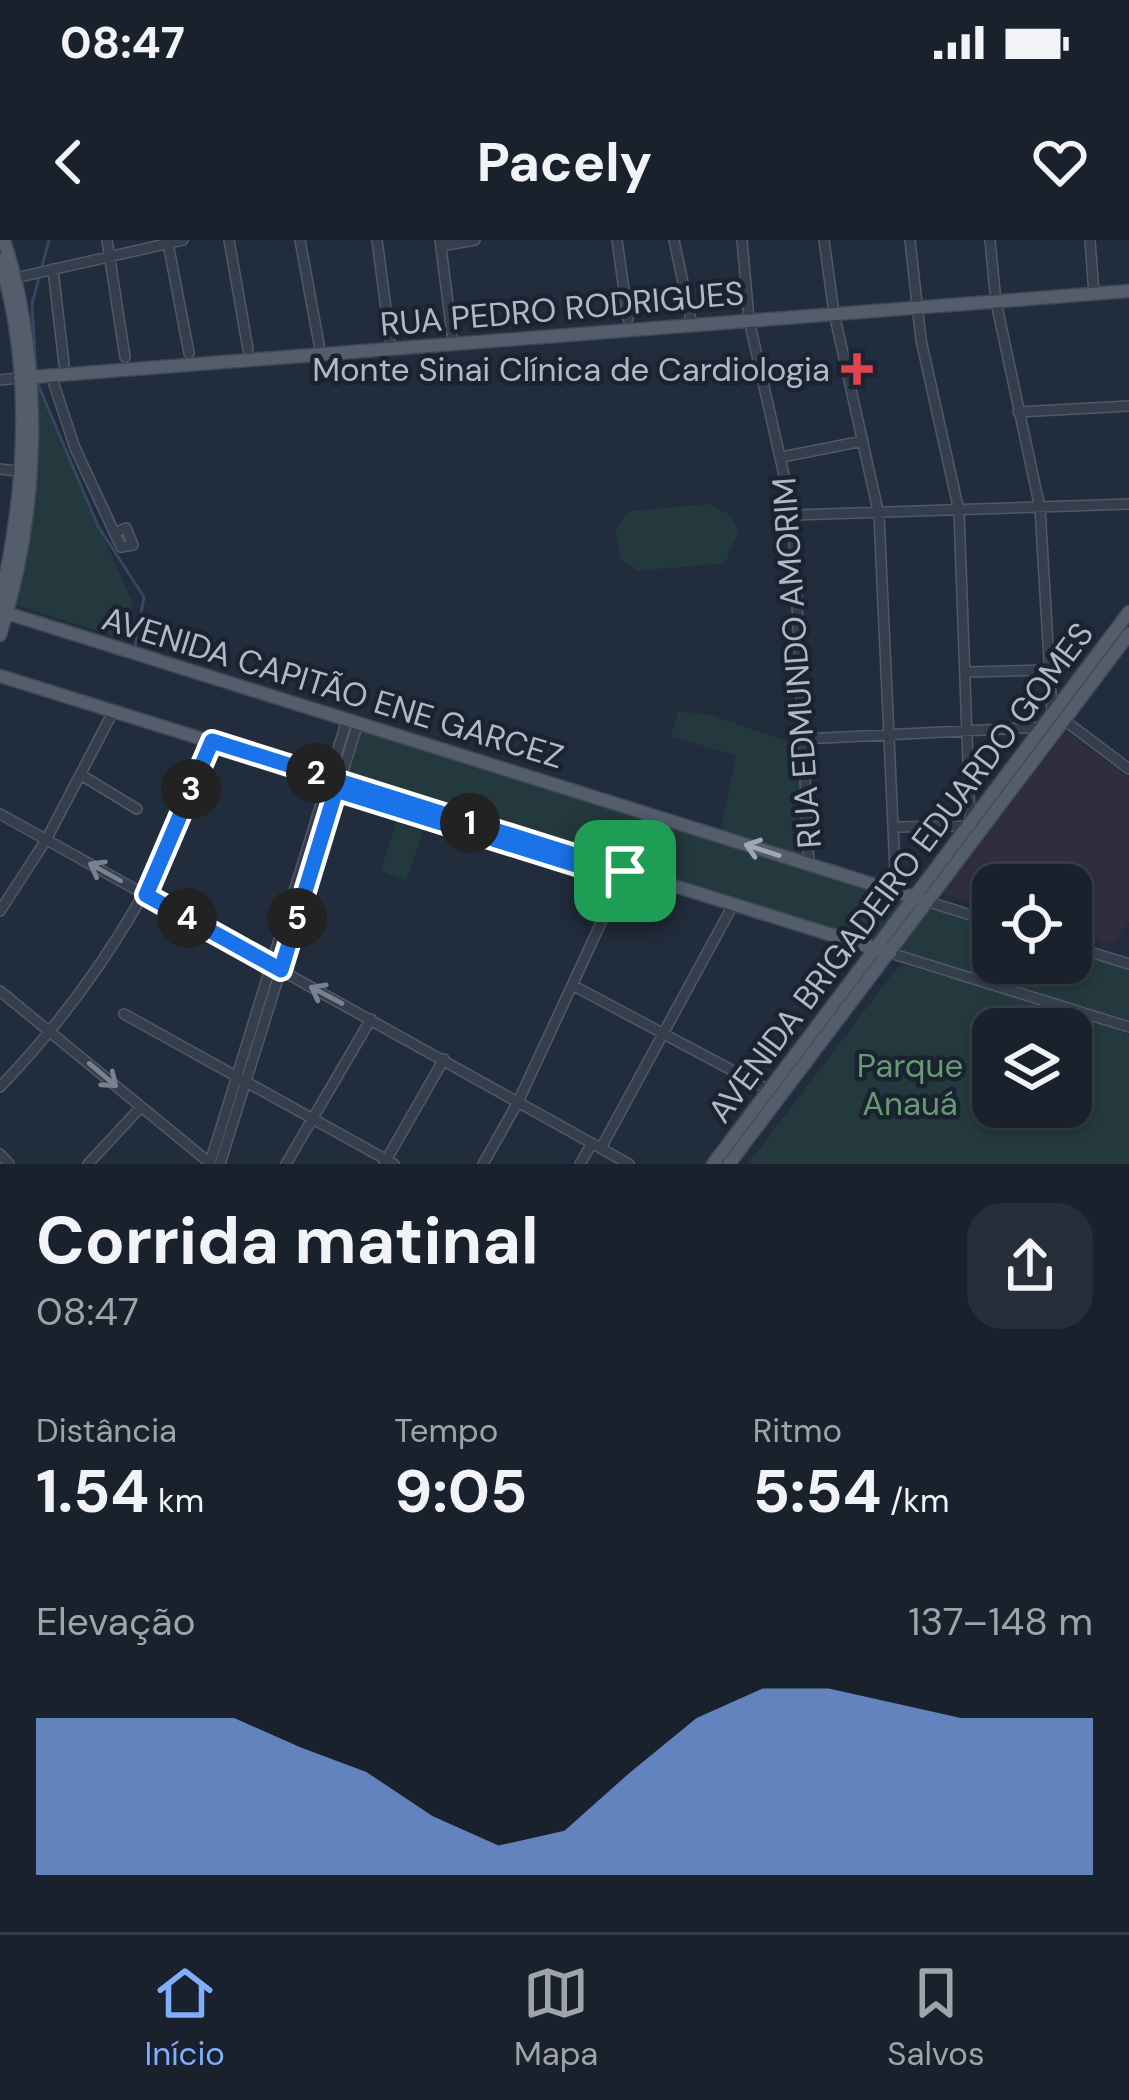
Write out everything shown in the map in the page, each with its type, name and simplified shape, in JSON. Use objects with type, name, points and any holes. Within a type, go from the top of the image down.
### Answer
[{"type":"main road","points":[[0,635],[25,472],[26,378],[4,240]]},
{"type":"main road","points":[[0,260],[7,280]]},
{"type":"main road","name":"RUA PEDRO RODRIGUES","points":[[26,378],[1129,292]]},
{"type":"main road","name":"AVENIDA CAPITÃO ENE GARCEZ","points":[[2,608],[920,900]]},
{"type":"main road","name":"AVENIDA BRIGADEIRO EDUARDO GOMES","points":[[729,1164],[1112,645],[1129,612]]},
{"type":"main road","name":"AVENIDA BRIGADEIRO EDUARDO GOMES","points":[[1112,645],[1129,634]]},
{"type":"main road","points":[[0,676],[623,875],[883,951]]},
{"type":"main road","name":"AVENIDA BRIGADEIRO EDUARDO GOMES","points":[[1007,782],[1040,727],[1058,716]]},
{"type":"main road","name":"AVENIDA BRIGADEIRO EDUARDO GOMES","points":[[920,900],[968,823],[992,802]]},
{"type":"main road","points":[[623,875],[650,815]]},
{"type":"main road","name":"AVENIDA BRIGADEIRO EDUARDO GOMES","points":[[713,1164],[883,951]]},
{"type":"street","points":[[107,240],[125,357]]},
{"type":"street","points":[[7,280],[183,240]]},
{"type":"street","points":[[229,240],[248,350]]},
{"type":"street","points":[[300,240],[319,344]]},
{"type":"street","points":[[377,240],[390,339]]},
{"type":"street","points":[[452,334],[440,243],[475,240]]},
{"type":"street","points":[[617,240],[628,320]]},
{"type":"street","points":[[674,240],[692,325]]},
{"type":"street","name":"RUA EDMUNDO AMORIM","points":[[742,240],[749,320],[793,515],[809,865]]},
{"type":"street","points":[[824,240],[834,313],[879,515],[896,892]]},
{"type":"street","points":[[894,827],[968,823],[970,730],[959,511],[917,308],[910,240]]},
{"type":"street","points":[[990,240],[996,302],[1040,508],[1048,670],[1058,716],[1129,769]]},
{"type":"street","points":[[1090,240],[1094,294]]},
{"type":"street","points":[[168,243],[189,353]]},
{"type":"street","points":[[50,270],[64,364]]},
{"type":"street","points":[[50,375],[75,448],[115,533]]},
{"type":"street","name":"RUA PEDRO RODRIGUES","points":[[0,380],[26,378]]},
{"type":"street","points":[[1018,412],[1129,406]]},
{"type":"street","points":[[782,457],[863,441]]},
{"type":"street","points":[[0,469],[25,472]]},
{"type":"street","points":[[793,515],[1129,503]]},
{"type":"street","points":[[968,672],[1048,670]]},
{"type":"street","points":[[0,911],[46,840],[114,710]]},
{"type":"street","points":[[0,991],[214,1164],[352,721]]},
{"type":"street","points":[[803,739],[1040,727]]},
{"type":"street","points":[[0,1087],[88,987],[146,895],[212,741]]},
{"type":"street","points":[[81,775],[137,809]]},
{"type":"street","points":[[0,814],[629,1164]]},
{"type":"street","points":[[483,1164],[518,1102],[623,875]]},
{"type":"street","name":"AVENIDA CAPITÃO ENE GARCEZ","points":[[920,900],[972,916]]},
{"type":"street","points":[[580,1164],[596,1146],[663,1034],[733,905]]},
{"type":"street","points":[[883,951],[1129,1027]]},
{"type":"street","points":[[1092,953],[1129,964]]},
{"type":"street","points":[[574,986],[769,1090]]},
{"type":"street","points":[[124,1014],[388,1162],[444,1059]]},
{"type":"street","points":[[286,1164],[371,1019]]},
{"type":"street","points":[[94,1162],[140,1107]]},
{"type":"street","points":[[0,1154],[9,1164]]},
{"type":"shaded area","points":[[1066,731],[1129,778],[1129,922],[1112,944],[1092,938],[1092,864],[972,864],[972,903],[942,894]]},
{"type":"green space","points":[[35,383],[132,601],[128,646],[117,637],[14,605]]},
{"type":"green space","points":[[709,504],[730,515],[739,530],[725,563],[637,571],[621,559],[615,530],[630,511]]},
{"type":"green space","points":[[678,711],[711,715],[804,747],[809,865],[719,837],[736,756],[671,736]]},
{"type":"green space","points":[[358,723],[900,897],[902,902],[872,943],[339,782]]},
{"type":"green space","points":[[396,822],[423,831],[406,881],[381,871]]},
{"type":"green space","points":[[932,907],[972,919],[972,974],[899,951]]},
{"type":"green space","points":[[1092,957],[1129,969],[1129,1024],[1092,1012],[1092,1008],[1003,984],[1092,984]]},
{"type":"green space","name":"Parque Anauá","points":[[905,965],[1055,1008],[972,1008],[972,1128],[1092,1128],[1092,1019],[1129,1035],[1129,1164],[748,1164],[897,968]]},
{"type":"waterway","points":[[36,371],[32,304],[49,240]]},
{"type":"waterway","points":[[37,382],[98,526],[144,597],[135,647]]},
{"type":"place","name":"Monte Sinai Clínica de Cardiologia","points":[[857,369]]},
{"type":"route","points":[[212,741],[625,871],[621,879],[336,790],[281,970],[146,895],[212,741]]}]
